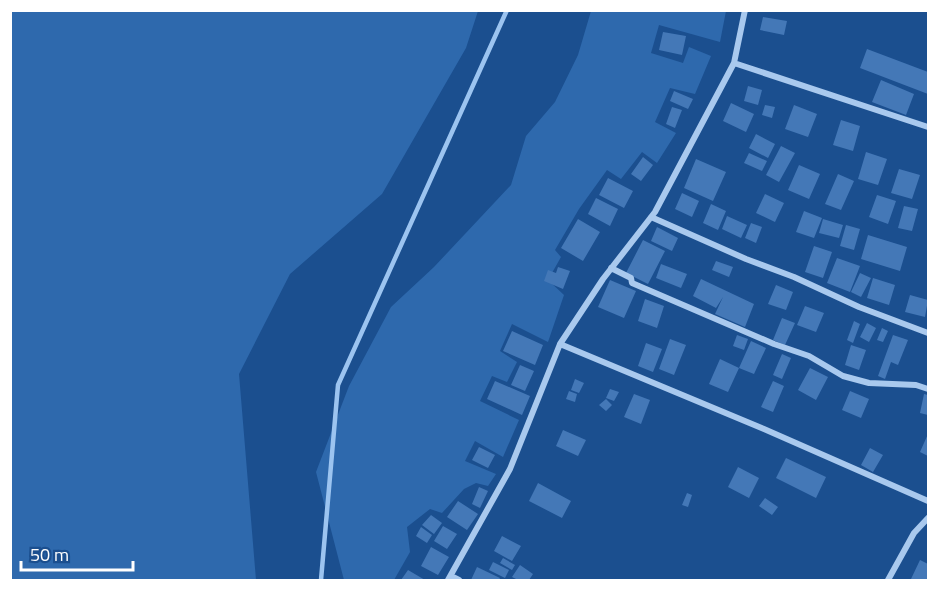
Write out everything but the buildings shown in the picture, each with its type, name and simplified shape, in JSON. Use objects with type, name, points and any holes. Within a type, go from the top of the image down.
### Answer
[{"type":"street","points":[[459,580],[450,578],[510,469],[560,344],[611,268],[651,217],[734,63],[745,10]]},
{"type":"street","points":[[734,63],[928,127]]},
{"type":"street","points":[[651,217],[859,307],[928,333]]},
{"type":"street","points":[[611,268],[631,278],[632,283],[809,357],[843,376],[869,383],[916,385],[928,389]]},
{"type":"street","points":[[560,344],[764,429],[928,501]]},
{"type":"street","points":[[888,580],[914,533],[928,518]]},
{"type":"shaded area","points":[[10,11],[478,11],[466,48],[382,194],[290,274],[239,374],[256,580],[11,580]]},
{"type":"shaded area","points":[[591,11],[726,11],[720,42],[659,25],[651,53],[683,63],[689,47],[711,56],[695,94],[670,88],[655,122],[676,133],[657,163],[642,152],[621,179],[607,170],[579,209],[555,250],[561,257],[548,280],[564,295],[548,342],[512,324],[500,351],[517,362],[507,382],[492,376],[480,401],[519,420],[503,457],[475,441],[465,461],[496,474],[488,486],[476,483],[464,489],[442,513],[430,509],[407,527],[410,552],[394,580],[344,580],[316,472],[349,386],[391,307],[434,267],[511,185],[526,136],[555,102],[578,55]]},
{"type":"waterway","points":[[321,580],[338,385],[507,10]]}]
